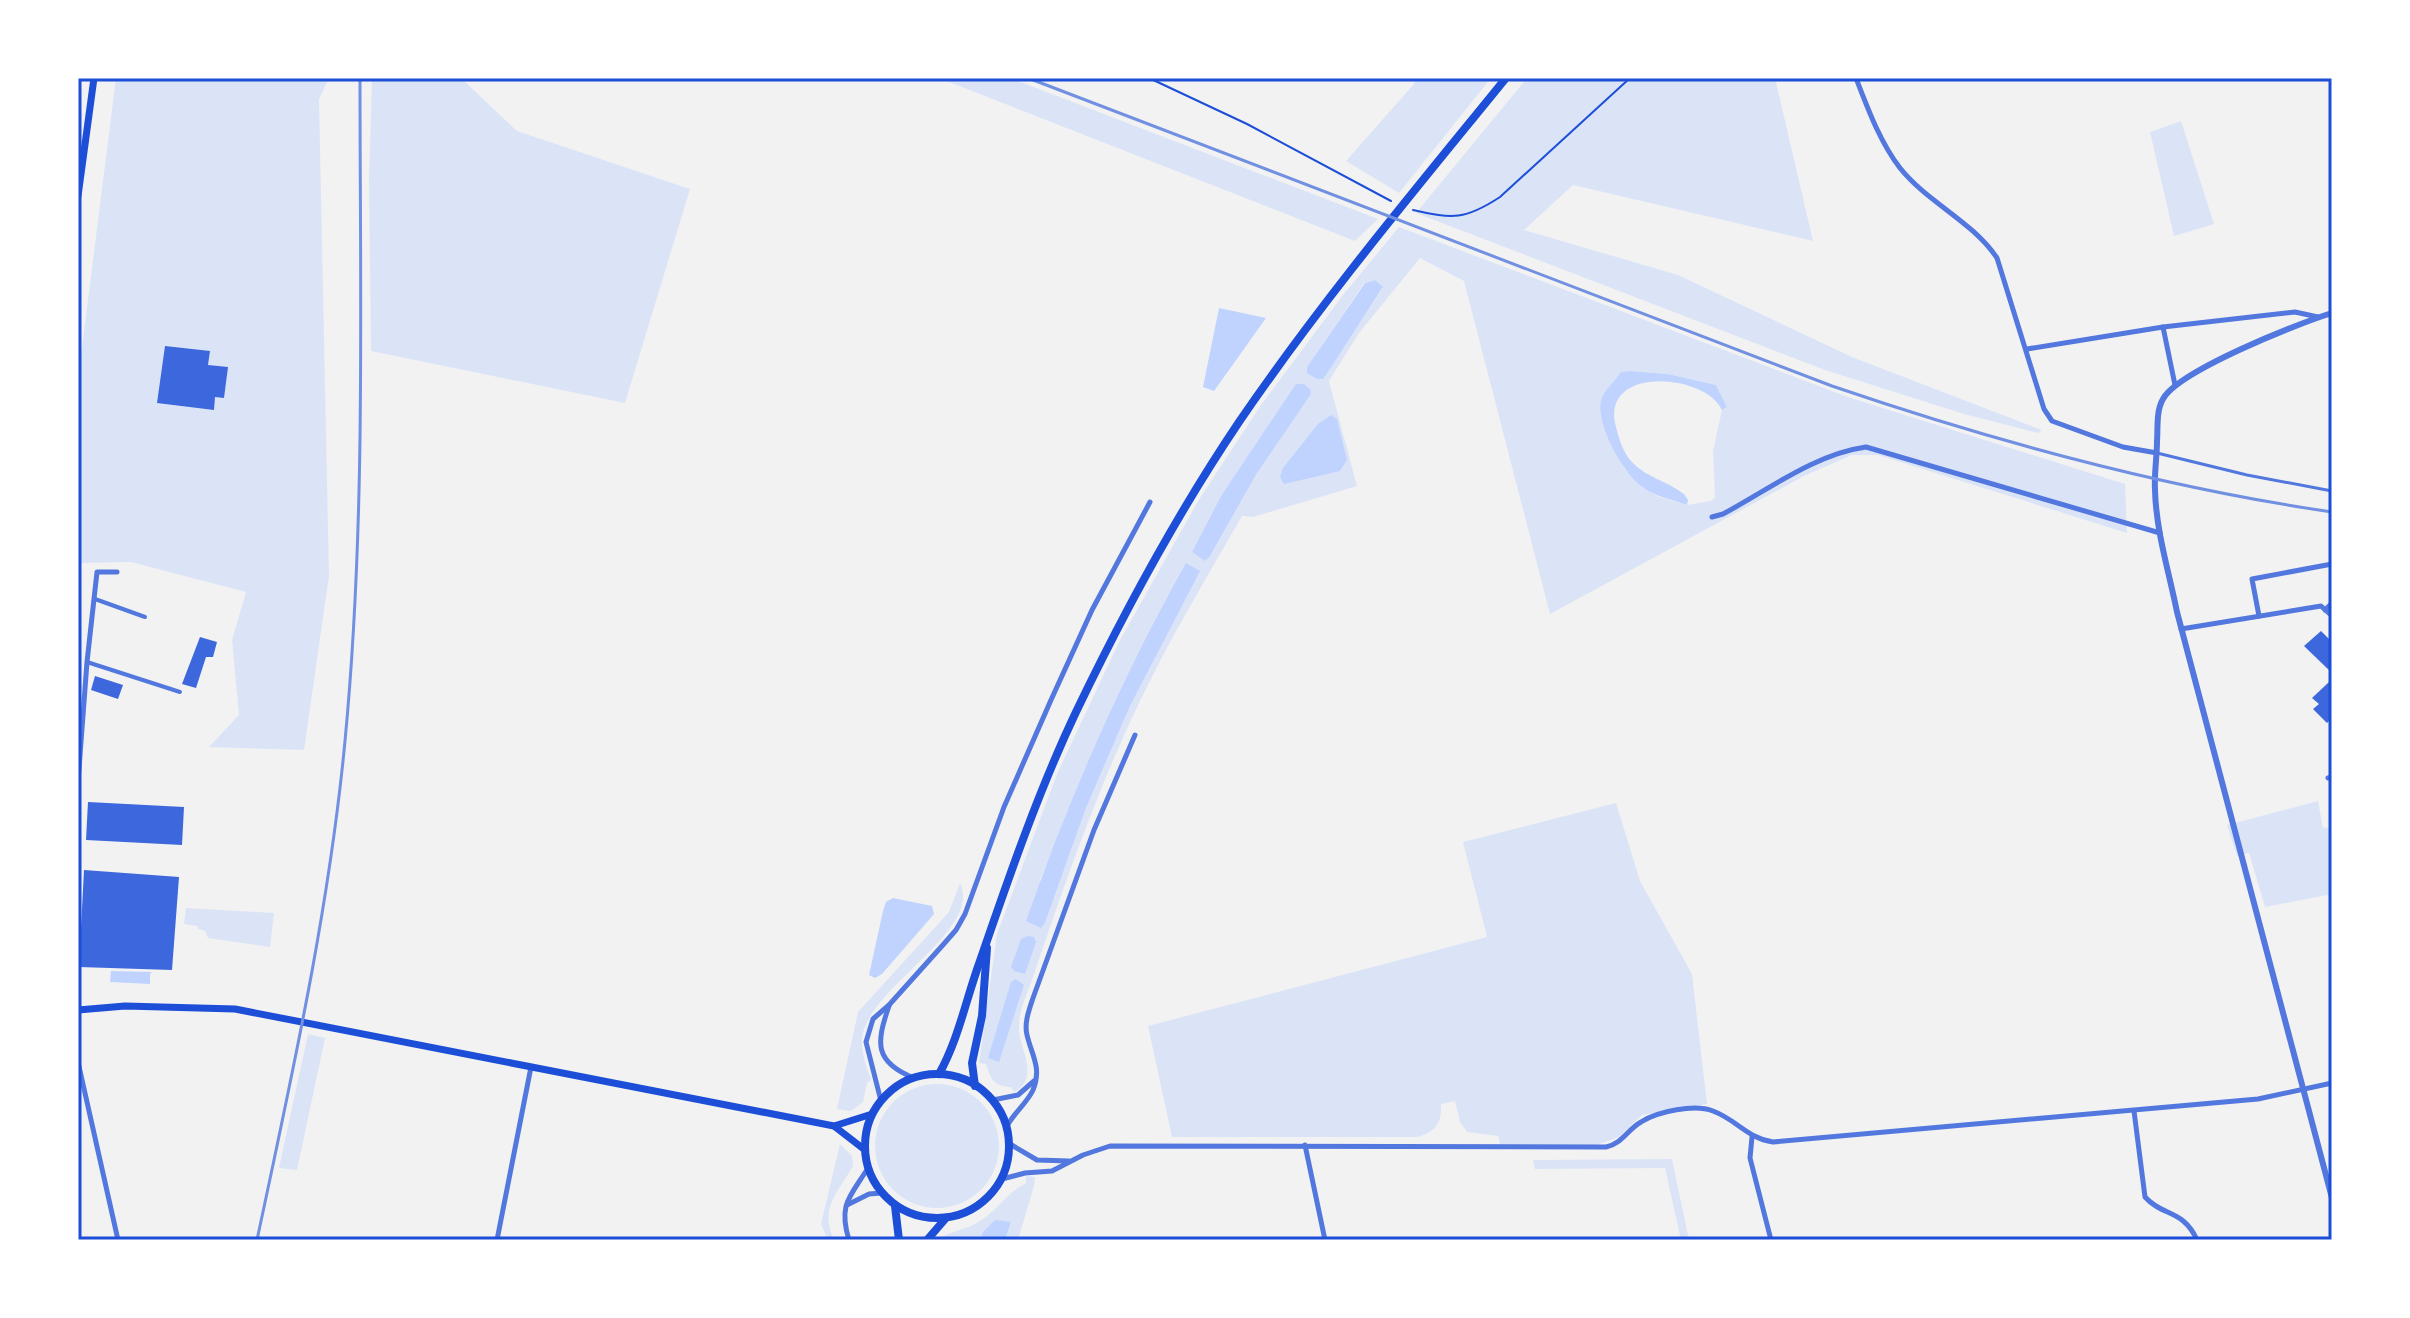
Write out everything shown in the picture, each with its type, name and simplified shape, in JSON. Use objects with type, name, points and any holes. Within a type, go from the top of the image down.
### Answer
[{"type":"highway","points":[[939,1074],[950,1055],[1015,860],[1074,716],[1137,590],[1239,422],[1335,292],[1506,78]]},
{"type":"highway","points":[[975,1086],[972,1063],[986,984],[987,939]]},
{"type":"highway","points":[[939,1074],[957,1076],[993,1100],[1007,1126],[1010,1144],[1002,1179],[991,1196],[975,1208],[946,1218],[915,1216],[895,1206],[882,1193],[868,1168],[865,1150],[866,1131],[881,1101],[896,1087],[914,1078],[939,1074]]},
{"type":"highway","points":[[895,1206],[899,1240]]},
{"type":"highway","points":[[927,1240],[946,1218]]},
{"type":"main road","points":[[78,196],[94,78]]},
{"type":"main road","points":[[78,1010],[125,1006],[235,1009],[834,1126],[865,1150]]},
{"type":"main road","points":[[834,1126],[872,1114]]},
{"type":"street","points":[[1856,78],[1883,142],[1902,170],[1973,230],[1997,258],[2044,409],[2052,421],[2123,447],[2157,453]]},
{"type":"street","points":[[2027,349],[2163,327],[2295,312],[2318,317]]},
{"type":"street","points":[[2332,313],[2201,370],[2175,385],[2163,398],[2158,413],[2155,493],[2160,533],[2181,629],[2332,1198]]},
{"type":"street","points":[[2163,327],[2175,385]]},
{"type":"street","points":[[1712,517],[1723,514],[1821,460],[1844,450],[1866,447],[2160,533]]},
{"type":"street","points":[[881,1101],[866,1042],[873,1019],[956,930],[965,914],[1004,807],[1051,700],[1092,610],[1150,502]]},
{"type":"street","points":[[2259,616],[2252,579],[2332,564]]},
{"type":"street","points":[[78,782],[97,572],[117,572]]},
{"type":"street","points":[[95,599],[145,617]]},
{"type":"street","points":[[2325,610],[2332,603]]},
{"type":"street","points":[[2181,629],[2321,606],[2332,616]]},
{"type":"street","points":[[87,662],[180,692]]},
{"type":"street","points":[[1007,1126],[1033,1090],[1037,1069],[1027,1034],[1027,1018],[1033,998],[1094,830],[1135,735]]},
{"type":"street","points":[[889,1005],[881,1034],[883,1057],[891,1067],[914,1078]]},
{"type":"street","points":[[78,1062],[118,1240]]},
{"type":"street","points":[[497,1240],[531,1067]]},
{"type":"street","points":[[993,1100],[1018,1095],[1035,1080]]},
{"type":"street","points":[[1002,1179],[1052,1171],[1110,1146],[1606,1147],[1624,1139],[1642,1121],[1699,1108],[1730,1120],[1752,1137],[1773,1142],[2258,1099],[2332,1083]]},
{"type":"street","points":[[2134,1111],[2145,1197],[2155,1206],[2181,1218],[2197,1240]]},
{"type":"street","points":[[1752,1137],[1750,1158],[1771,1240]]},
{"type":"street","points":[[1010,1144],[1037,1160],[1070,1161]]},
{"type":"street","points":[[1305,1145],[1325,1240]]},
{"type":"street","points":[[849,1240],[843,1220],[848,1196],[868,1168]]},
{"type":"street","points":[[846,1206],[869,1194],[882,1193]]},
{"type":"lane","points":[[2157,453],[2247,475],[2332,491]]},
{"type":"path","points":[[1149,78],[1247,124],[1391,201]]},
{"type":"path","points":[[1413,210],[1446,217],[1476,213],[1500,197],[1630,78]]},
{"type":"shaded area","points":[[116,78],[329,78],[319,99],[329,576],[304,750],[209,747],[239,715],[232,640],[246,592],[131,562],[78,563],[78,379]]},
{"type":"shaded area","points":[[372,78],[461,78],[517,131],[690,189],[625,403],[371,351],[369,181]]},
{"type":"shaded area","points":[[939,78],[1010,78],[1378,219],[1355,241]]},
{"type":"shaded area","points":[[1414,78],[1491,78],[1399,193],[1346,161],[1414,84]]},
{"type":"shaded area","points":[[1527,78],[1775,78],[1813,241],[1573,185],[1524,230],[1678,275],[1852,357],[2042,430],[2038,433],[1964,414],[1825,370],[1416,213]]},
{"type":"shaded area","points":[[2181,121],[2214,224],[2174,236],[2150,132]]},
{"type":"shaded area","points":[[1399,227],[1848,397],[2125,484],[2127,533],[1878,455],[1852,455],[1806,475],[1550,614],[1464,281],[1420,258],[1359,333],[1329,381],[1357,486],[1253,517],[1242,516],[1174,635],[1135,712],[1087,825],[1020,1014],[1020,1035],[1028,1070],[1022,1086],[1014,1092],[1011,1087],[997,1083],[986,1064],[979,1063],[997,934],[1057,774],[1119,642],[1198,501],[1261,405],[1343,295]],"holes":[[[1374,280],[1383,288],[1323,379],[1307,367],[1364,283]],[[1622,372],[1668,374],[1716,385],[1727,407],[1722,410],[1713,451],[1715,498],[1711,501],[1687,505],[1659,497],[1642,487],[1625,469],[1607,436],[1603,396]],[[1296,385],[1257,473],[1210,556],[1192,552],[1221,496]],[[1199,571],[1130,706],[1086,808],[1045,923],[1040,880],[1103,730],[1167,597]]]},
{"type":"shaded area","points":[[2318,801],[2323,828],[2332,827],[2332,894],[2265,907],[2249,853],[2237,856],[2227,825]]},
{"type":"shaded area","points":[[1616,803],[1640,881],[1692,974],[1707,1104],[1642,1115],[1619,1137],[1597,1145],[1500,1144],[1498,1136],[1467,1132],[1460,1122],[1455,1101],[1441,1104],[1436,1126],[1417,1137],[1172,1137],[1148,1026],[1487,937],[1463,842]]},
{"type":"shaded area","points":[[960,883],[963,901],[955,920],[941,940],[883,999],[869,1019],[862,1043],[871,1080],[867,1083],[863,1102],[851,1111],[837,1109],[858,1012],[949,912]]},
{"type":"shaded area","points":[[186,908],[274,913],[270,947],[208,938],[198,926],[184,924]]},
{"type":"shaded area","points":[[308,1034],[325,1038],[297,1170],[279,1168]]},
{"type":"shaded area","points":[[937,1084],[961,1089],[981,1102],[994,1122],[999,1146],[994,1170],[981,1190],[961,1203],[937,1208],[913,1203],[893,1190],[880,1170],[875,1146],[880,1122],[893,1102],[913,1089]]},
{"type":"shaded area","points":[[840,1144],[852,1156],[853,1166],[829,1209],[834,1240],[828,1240],[821,1224]]},
{"type":"shaded area","points":[[1672,1159],[1689,1240],[1681,1240],[1665,1168],[1535,1169],[1533,1160]]},
{"type":"shaded area","points":[[1026,1176],[1035,1177],[1034,1186],[1018,1240],[1005,1240],[1011,1223],[988,1228],[980,1240],[939,1240],[982,1220],[1026,1183]]},
{"type":"water","points":[[1375,280],[1383,287],[1323,379],[1307,373],[1307,367],[1365,283]]},
{"type":"water","points":[[1219,308],[1266,318],[1214,391],[1203,387]]},
{"type":"water","points":[[1621,372],[1668,374],[1716,385],[1727,407],[1722,410],[1712,398],[1696,388],[1656,381],[1623,393],[1615,407],[1617,432],[1628,457],[1643,471],[1684,494],[1687,505],[1646,490],[1626,470],[1611,445],[1602,419],[1602,397]]},
{"type":"water","points":[[1296,384],[1304,384],[1311,394],[1257,473],[1205,561],[1192,552],[1221,496]]},
{"type":"water","points":[[1331,415],[1337,419],[1347,460],[1340,471],[1284,484],[1280,477],[1283,468],[1318,424]]},
{"type":"water","points":[[1186,563],[1200,571],[1130,706],[1086,808],[1041,928],[1026,921],[1060,829],[1119,694]]},
{"type":"water","points":[[893,898],[932,906],[934,914],[882,974],[875,978],[869,975],[883,911],[886,902]]},
{"type":"water","points":[[1034,937],[1036,942],[1025,974],[1011,967],[1021,939]]},
{"type":"water","points":[[111,971],[152,972],[150,984],[110,982]]},
{"type":"water","points":[[1016,979],[1024,985],[999,1062],[988,1058],[1011,982]]},
{"type":"water","points":[[995,1220],[1011,1222],[1005,1240],[980,1240],[983,1232]]},
{"type":"building","points":[[165,346],[210,351],[208,365],[228,367],[224,398],[215,397],[214,410],[157,403]]},
{"type":"building","points":[[2321,631],[2332,642],[2332,673],[2304,646]]},
{"type":"building","points":[[200,637],[217,642],[213,657],[206,657],[196,688],[182,684]]},
{"type":"building","points":[[95,676],[123,685],[118,699],[91,690]]},
{"type":"building","points":[[2329,682],[2332,686],[2332,718],[2327,723],[2313,709],[2319,704],[2312,698]]},
{"type":"building","points":[[88,802],[184,807],[182,845],[86,840]]},
{"type":"building","points":[[84,870],[179,877],[172,970],[79,967]]},
{"type":"railway","points":[[257,1240],[319,930],[345,741],[359,493],[360,78]]},
{"type":"railway","points":[[1028,78],[1832,386],[1955,426],[2079,461],[2205,490],[2332,512]]}]
